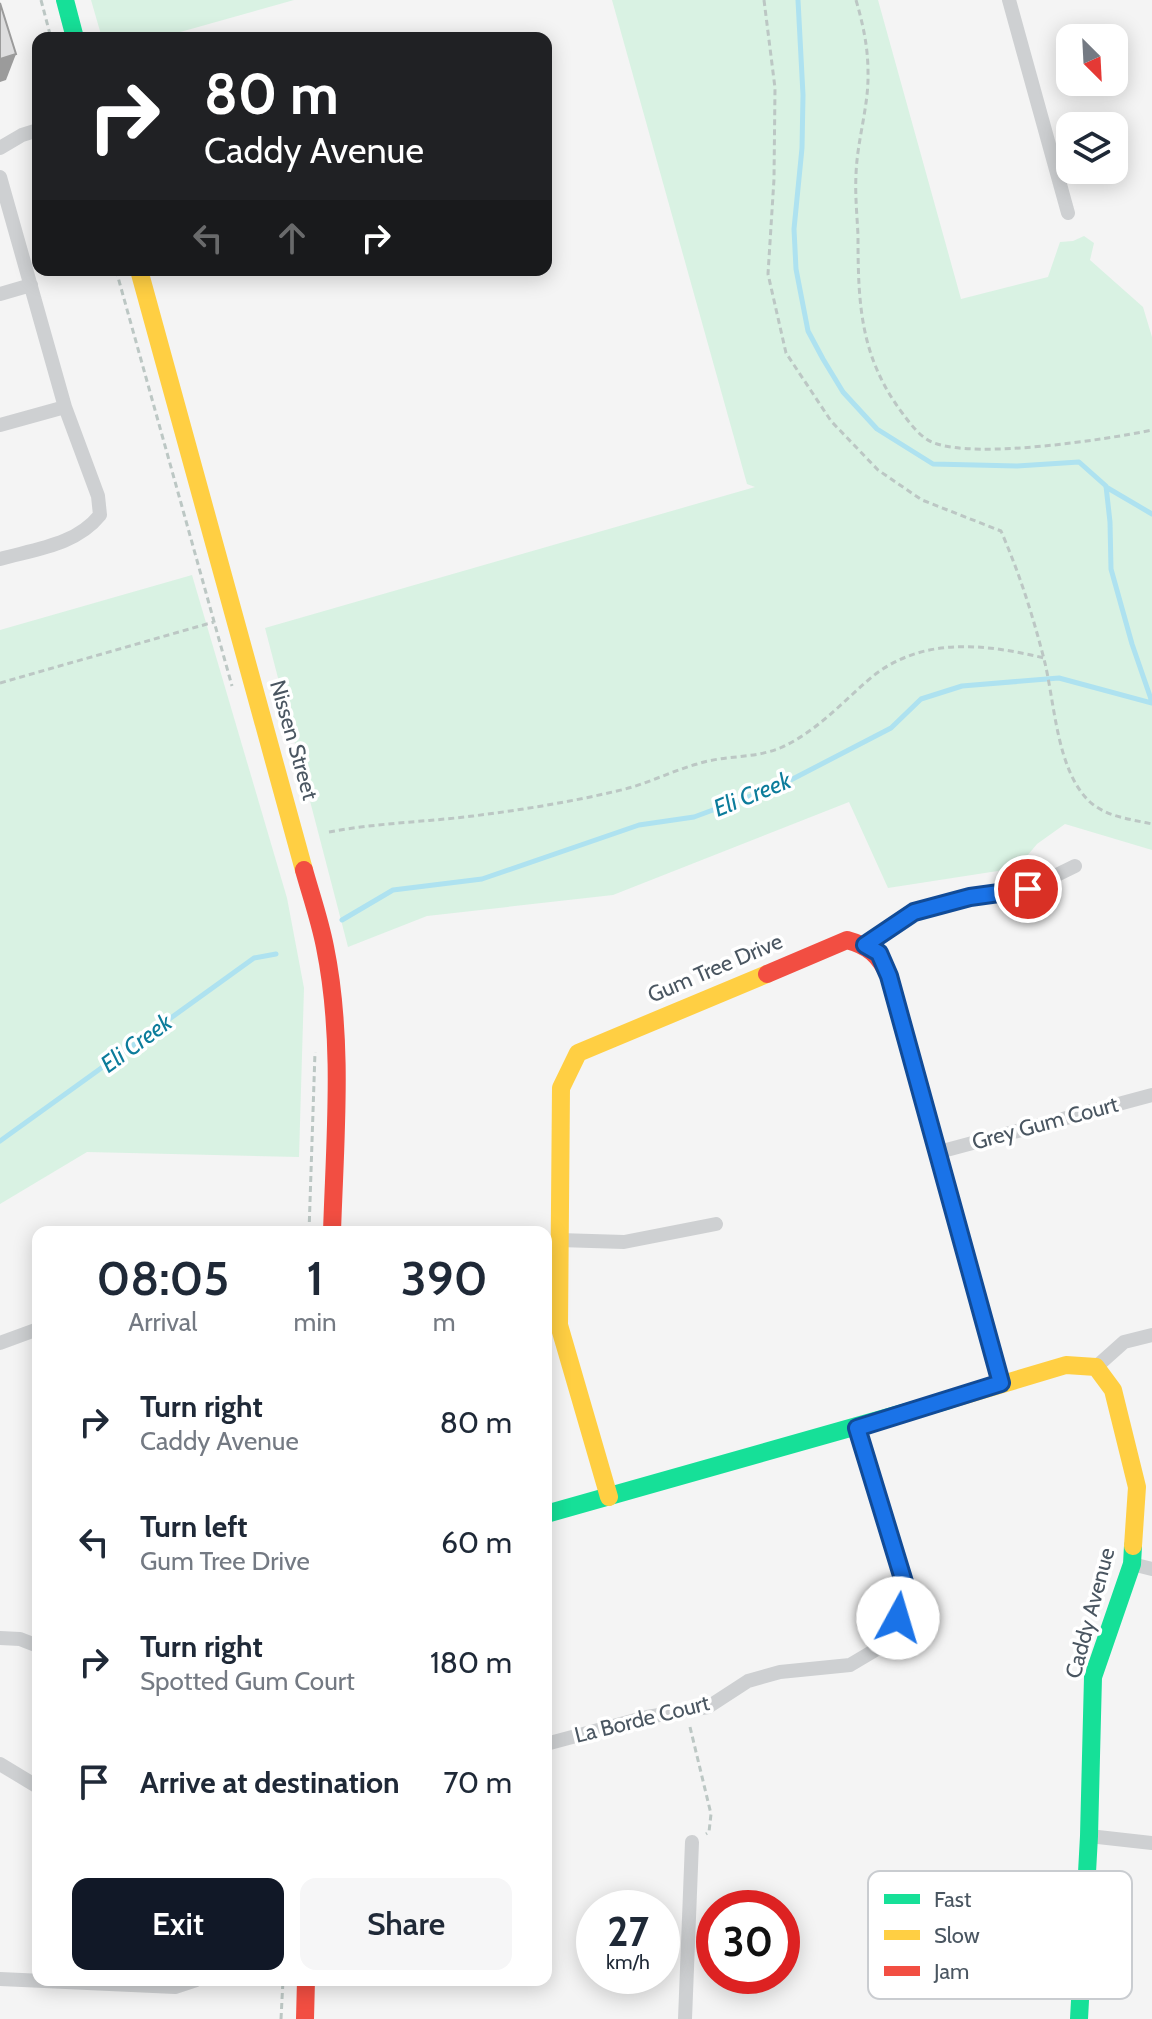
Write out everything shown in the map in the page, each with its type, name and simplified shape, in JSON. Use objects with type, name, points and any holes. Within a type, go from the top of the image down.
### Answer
[{"type":"street","points":[[65,0],[73,32]]},
{"type":"street","points":[[1009,0],[1068,213]]},
{"type":"street","points":[[0,148],[32,132]]},
{"type":"street","points":[[0,177],[65,407],[98,496],[100,515],[75,538],[0,559]]},
{"type":"street","name":"Nissen Street","points":[[141,276],[325,946],[333,991],[337,1055],[332,1226]]},
{"type":"street","points":[[0,294],[31,285]]},
{"type":"street","points":[[0,425],[65,407]]},
{"type":"street","points":[[1001,1383],[889,976],[879,953],[865,945],[914,912],[970,897],[1028,889],[1075,866]]},
{"type":"street","name":"Gum Tree Drive","points":[[609,1497],[559,1325],[561,1088],[578,1053],[847,940],[865,945]]},
{"type":"street","name":"Grey Gum Court","points":[[939,1152],[1152,1095]]},
{"type":"street","points":[[559,1240],[624,1242],[716,1224]]},
{"type":"street","points":[[0,1343],[32,1331]]},
{"type":"street","points":[[552,1512],[857,1428],[1066,1365],[1096,1367],[1124,1342],[1152,1335]]},
{"type":"street","name":"Caddy Avenue","points":[[1087,1871],[1093,1677],[1132,1564],[1137,1487],[1113,1390],[1096,1367]]},
{"type":"street","name":"La Borde Court","points":[[552,1742],[647,1717],[708,1707],[748,1681],[780,1672],[850,1665],[882,1646],[898,1618],[904,1582],[857,1428]]},
{"type":"street","points":[[1132,1564],[1152,1569]]},
{"type":"street","points":[[0,1638],[20,1639],[32,1644]]},
{"type":"street","points":[[0,1764],[32,1783]]},
{"type":"street","points":[[1089,1836],[1152,1843]]},
{"type":"street","points":[[685,2019],[692,1842]]},
{"type":"street","points":[[0,1979],[32,1980]]},
{"type":"street","points":[[153,1986],[178,1986]]},
{"type":"street","points":[[305,2019],[306,1986]]},
{"type":"street","name":"Caddy Avenue","points":[[1079,2019],[1080,1999]]},
{"type":"path","points":[[41,0],[49,32]]},
{"type":"path","points":[[764,0],[775,88],[774,179],[768,274],[786,353],[831,421],[878,470],[922,500],[1001,531],[1025,588],[1068,770],[1081,792],[1110,815],[1152,824]]},
{"type":"path","points":[[856,0],[865,31],[869,73],[856,174],[856,270],[865,339],[879,375],[899,409],[920,434],[933,442],[967,449],[1038,445],[1152,430]]},
{"type":"path","points":[[118,276],[236,697]]},
{"type":"path","points":[[0,683],[214,622]]},
{"type":"path","points":[[329,832],[474,816],[565,802],[646,784],[699,763],[739,759],[779,748],[834,713],[868,679],[899,659],[936,647],[1011,650],[1044,658]]},
{"type":"path","points":[[309,1226],[315,1047]]},
{"type":"path","points":[[686,1710],[711,1814],[709,1832],[692,1842]]},
{"type":"path","points":[[281,2019],[283,1986]]},
{"type":"green space","points":[[91,0],[294,0],[180,32],[100,32]]},
{"type":"green space","points":[[612,0],[878,0],[961,299],[1048,277],[1060,242],[1084,236],[1094,243],[1090,260],[1143,307],[1152,337],[1152,850],[1065,824],[1037,844],[1017,868],[888,888],[849,802],[613,895],[427,916],[348,947],[265,628],[755,487],[747,484]]},
{"type":"green space","points":[[192,575],[287,898],[304,988],[299,1157],[87,1152],[0,1204],[0,630]]},
{"type":"building","points":[[0,3],[16,54],[0,59]]},
{"type":"waterway","points":[[798,0],[803,95],[802,148],[794,229],[796,269],[808,331],[843,392],[877,429],[933,464],[1017,466],[1079,462],[1106,486],[1111,569],[1152,702]]},
{"type":"waterway","points":[[1106,487],[1152,514]]},
{"type":"waterway","name":"Eli Creek","points":[[342,920],[393,890],[482,879],[639,825],[694,817],[783,784],[891,728],[921,699],[962,686],[1059,678],[1152,703]]},
{"type":"waterway","name":"Eli Creek","points":[[0,1141],[254,958],[276,954]]},
{"type":"traffic: fast","points":[[65,0],[73,32]]},
{"type":"traffic: fast","points":[[964,1248],[1001,1383]]},
{"type":"traffic: fast","points":[[552,1512],[949,1400]]},
{"type":"traffic: fast","points":[[1087,1871],[1093,1677],[1132,1564],[1133,1546]]},
{"type":"traffic: fast","points":[[1079,2019],[1080,1999]]},
{"type":"traffic: slow","points":[[141,276],[304,870]]},
{"type":"traffic: slow","points":[[609,1497],[559,1325],[561,1088],[578,1053],[767,974]]},
{"type":"traffic: slow","points":[[949,1400],[1066,1365],[1096,1367],[1113,1390],[1137,1487],[1133,1546]]},
{"type":"traffic: jam","points":[[304,870],[325,947],[335,1018],[337,1089],[332,1226]]},
{"type":"traffic: jam","points":[[767,974],[847,940],[867,948],[881,962],[889,976],[964,1248]]},
{"type":"traffic: jam","points":[[305,2019],[306,1986]]},
{"type":"route","points":[[898,1618],[904,1582],[857,1428],[1001,1383],[889,976],[879,953],[865,945],[914,912],[970,897],[1028,889]]}]
